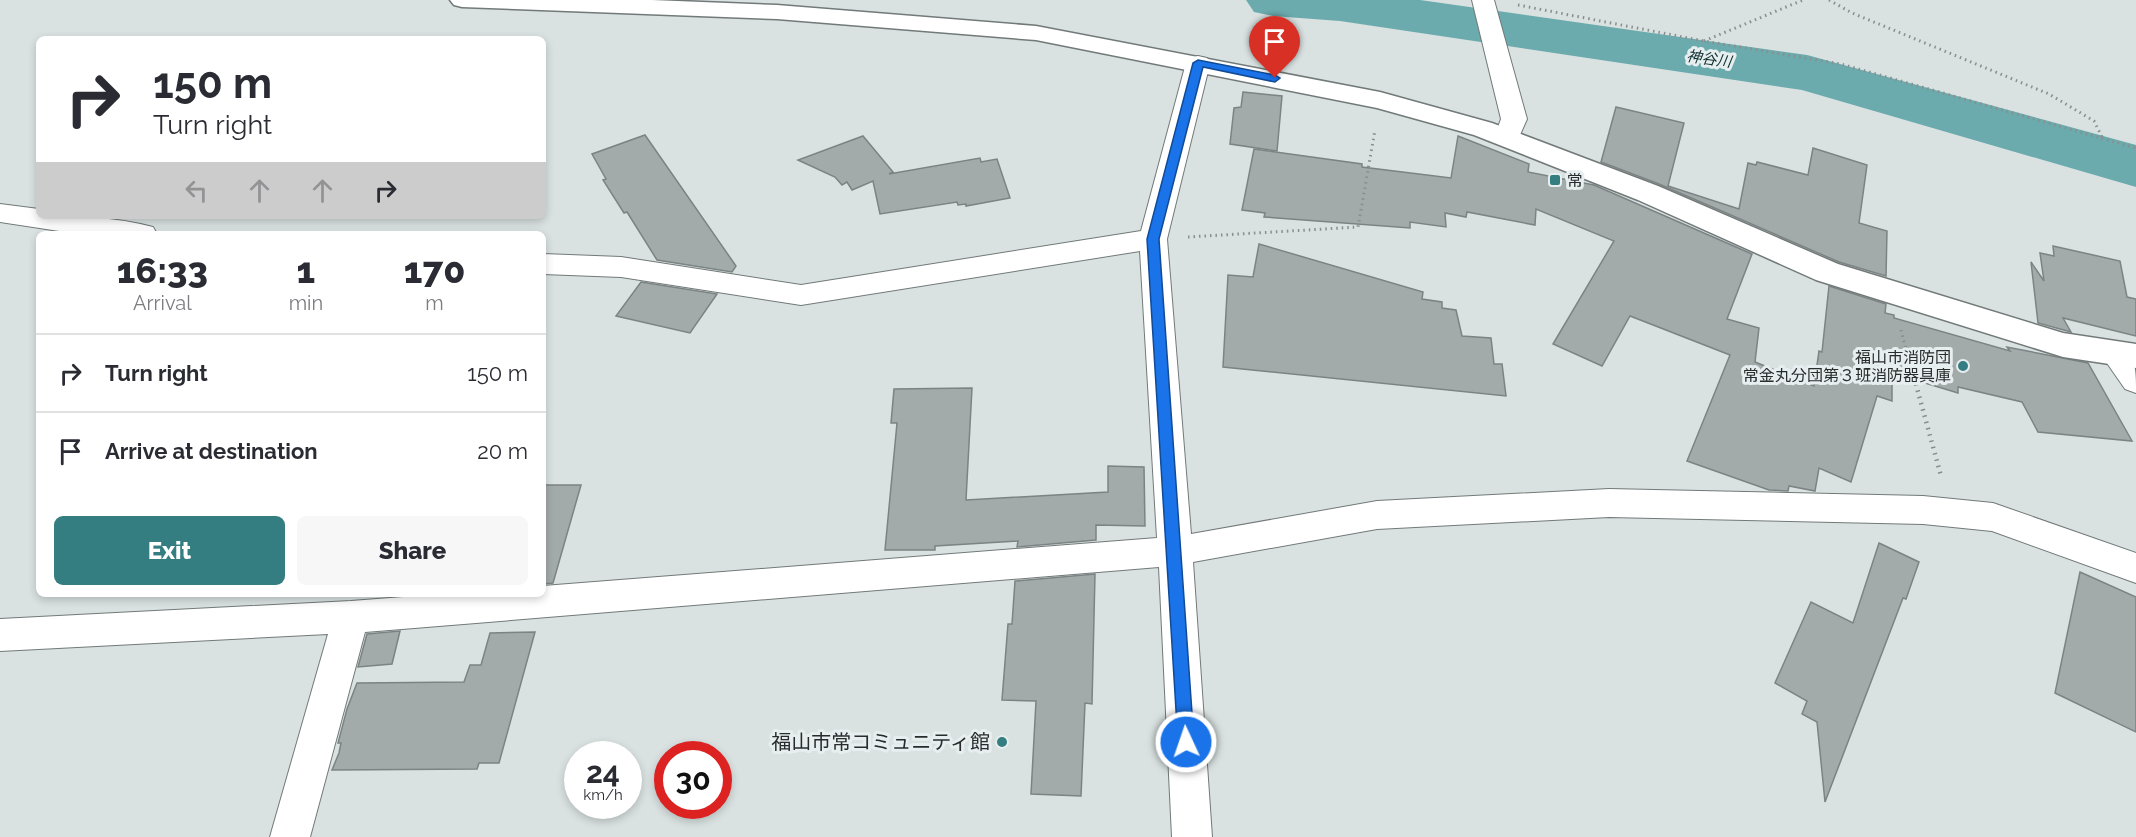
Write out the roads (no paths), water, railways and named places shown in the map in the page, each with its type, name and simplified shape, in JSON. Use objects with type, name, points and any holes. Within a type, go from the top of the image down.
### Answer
[{"type":"street","points":[[462,0],[777,12],[1036,33],[1380,100],[1507,138],[1648,193],[1827,272],[2063,345],[2126,354],[2136,381]]},
{"type":"street","points":[[1483,0],[1514,119],[1507,138]]},
{"type":"street","points":[[1192,837],[1153,239],[1198,63]]},
{"type":"street","points":[[0,213],[36,218]]},
{"type":"street","points":[[41,219],[123,231]]},
{"type":"street","points":[[546,264],[621,267],[801,295],[1153,239]]},
{"type":"street","points":[[0,635],[351,617],[1175,551],[1377,515],[1609,503],[1923,510],[1993,517],[2136,568]]},
{"type":"street","points":[[290,837],[351,617]]},
{"type":"waterway","name":"神谷川","points":[[1273,0],[1340,5],[1807,73],[2136,166]]},
{"type":"place","name":"常","points":[[1555,180]]},
{"type":"place","name":"福山市消防団 常金丸分団第３班消防器具庫","points":[[1963,366]]},
{"type":"place","name":"福山市常コミュニティ館","points":[[1002,742]]}]
